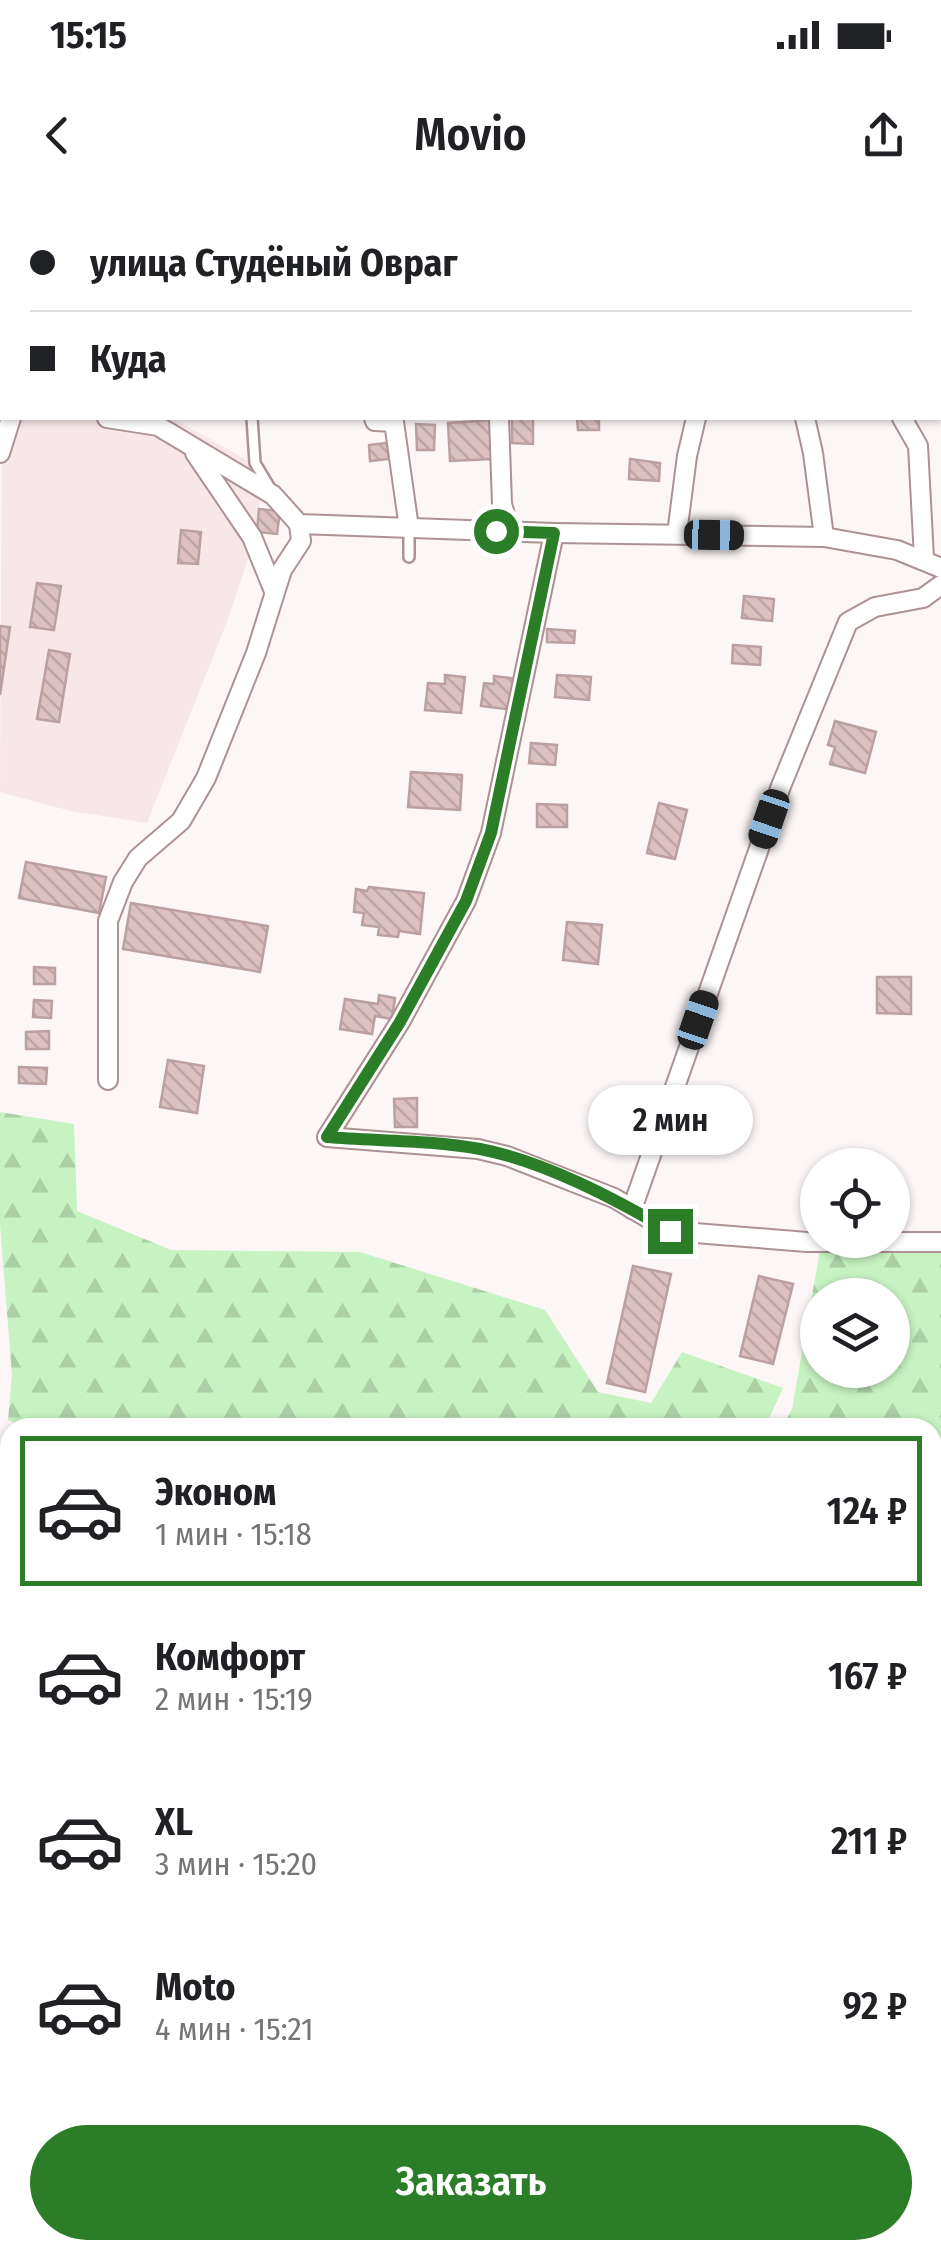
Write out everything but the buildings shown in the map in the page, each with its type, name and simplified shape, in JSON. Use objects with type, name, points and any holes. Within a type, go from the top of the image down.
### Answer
[{"type":"street","points":[[0,453],[10,420]]},
{"type":"street","points":[[108,1080],[108,920],[123,882],[138,858],[181,821],[206,778],[256,653],[282,570],[301,541],[299,524],[273,495],[158,426],[120,420]]},
{"type":"street","points":[[375,420],[394,422],[409,528]]},
{"type":"street","points":[[500,420],[502,504],[510,531]]},
{"type":"street","points":[[677,534],[696,420]]},
{"type":"street","points":[[806,420],[814,453],[824,537]]},
{"type":"street","points":[[903,420],[918,446],[924,558]]},
{"type":"street","points":[[192,448],[252,538],[274,591]]},
{"type":"street","points":[[299,524],[824,537],[897,550],[941,568]]},
{"type":"street","points":[[554,533],[491,833],[466,901],[400,1022],[327,1137],[478,1149],[614,1198],[670,1231],[806,1242],[941,1242]]},
{"type":"street","points":[[632,1208],[781,786],[848,622],[875,607],[923,598],[941,586]]},
{"type":"lane","points":[[252,420],[256,464],[273,495]]},
{"type":"lane","points":[[409,528],[409,557]]},
{"type":"shaded area","points":[[2,420],[176,420],[249,461],[260,499],[257,532],[228,619],[147,823],[71,811],[0,792]]},
{"type":"green space","points":[[0,1112],[74,1124],[77,1211],[171,1250],[360,1252],[545,1310],[598,1392],[651,1403],[682,1352],[783,1388],[769,1418],[8,1418],[12,1375],[0,1225]]},
{"type":"green space","points":[[910,1251],[941,1251],[941,1418],[787,1418],[800,1364],[800,1388],[910,1388],[910,1278],[815,1278],[819,1258],[910,1258]]},
{"type":"route","points":[[496,531],[554,533],[491,833],[466,901],[400,1022],[327,1137],[478,1149],[507,1156],[614,1198],[670,1231]]}]
